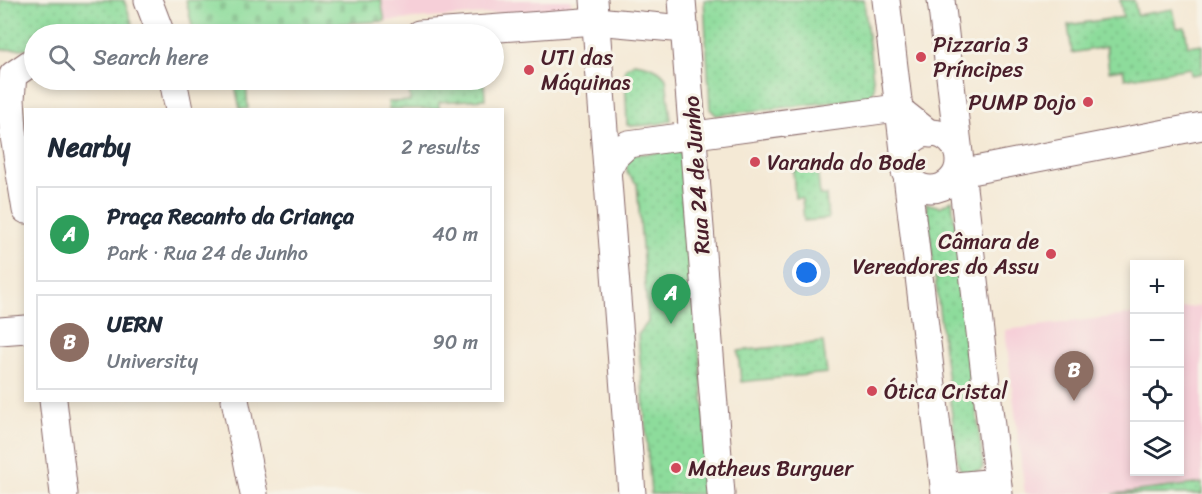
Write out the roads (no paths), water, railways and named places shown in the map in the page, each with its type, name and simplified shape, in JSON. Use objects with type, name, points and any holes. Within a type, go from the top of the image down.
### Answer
[{"type":"street","points":[[148,0],[157,24]]},
{"type":"street","name":"Rua 24 de Junho","points":[[681,0],[694,134],[721,494]]},
{"type":"street","points":[[886,0],[905,177],[945,490],[998,488],[941,0]]},
{"type":"street","points":[[595,11],[609,169],[621,365],[632,494]]},
{"type":"street","points":[[496,24],[595,11],[684,29]]},
{"type":"street","points":[[24,68],[14,75],[7,130],[24,202]]},
{"type":"street","points":[[175,90],[179,108]]},
{"type":"street","points":[[609,169],[615,156],[628,144],[897,108],[930,134]]},
{"type":"street","points":[[960,165],[1202,126]]},
{"type":"street","points":[[930,134],[943,136],[951,142],[960,165],[953,178],[935,189],[914,183],[905,177],[910,143],[923,135],[930,134]]},
{"type":"street","points":[[0,331],[24,329]]},
{"type":"street","points":[[53,402],[64,494]]},
{"type":"street","points":[[235,402],[254,494]]},
{"type":"place","name":"Pizzaria 3 Príncipes","points":[[921,57]]},
{"type":"place","name":"UTI das Máquinas","points":[[529,70]]},
{"type":"place","name":"PUMP Dojo","points":[[1088,102]]},
{"type":"place","name":"Varanda do Bode","points":[[755,162]]},
{"type":"place","name":"Câmara de Vereadores do Assu","points":[[1051,254]]},
{"type":"place","name":"Praça Recanto da Criança","points":[[671,324]]},
{"type":"place","name":"Ótica Cristal","points":[[872,391]]},
{"type":"place","name":"UERN","points":[[1074,401]]},
{"type":"place","name":"Matheus Burguer","points":[[676,468]]}]
